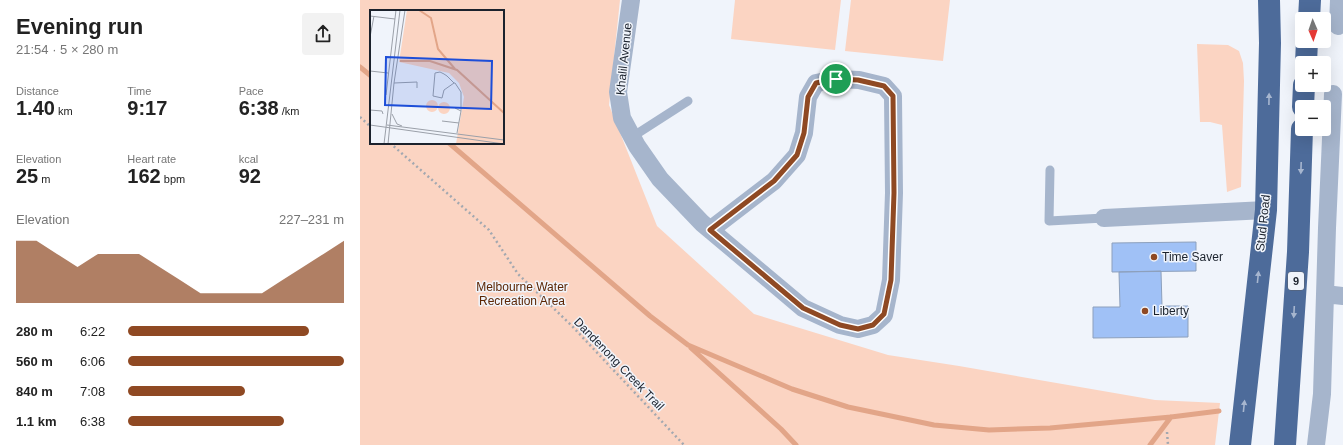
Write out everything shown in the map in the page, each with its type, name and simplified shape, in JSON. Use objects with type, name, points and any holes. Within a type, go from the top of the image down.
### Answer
[{"type":"highway","name":"Stud Road","points":[[1240,445],[1266,210],[1270,51],[1269,0]]},
{"type":"highway","points":[[1309,12],[1310,0]]},
{"type":"highway","name":"9","points":[[1285,445],[1298,252],[1302,136]]},
{"type":"street","name":"Khalil Avenue","points":[[631,0],[618,92],[622,118],[632,137],[660,179],[710,230],[803,308],[840,325],[858,329],[873,325],[884,314],[891,280],[894,193],[893,96],[884,86],[858,80],[836,79],[816,83],[808,97],[804,133],[797,155],[774,181],[710,230]]},
{"type":"street","points":[[1338,26],[1339,0]]},
{"type":"street","points":[[1316,445],[1322,394],[1333,94]]},
{"type":"street","points":[[1104,218],[1266,210]]},
{"type":"street","points":[[1325,294],[1343,296]]},
{"type":"lane","points":[[632,137],[688,101]]},
{"type":"lane","points":[[1050,170],[1050,221],[1104,218]]},
{"type":"path","points":[[360,117],[370,126]]},
{"type":"path","name":"Dandenong Creek Trail","points":[[391,144],[489,230],[518,274],[572,326],[684,445]]},
{"type":"path","points":[[1167,432],[1168,445]]},
{"type":"green space","name":"Melbourne Water Recreation Area","points":[[360,0],[620,0],[609,105],[657,226],[754,314],[888,355],[1155,400],[1220,403],[1215,445],[360,445]]},
{"type":"green space","points":[[735,0],[841,0],[835,50],[731,39]]},
{"type":"green space","points":[[851,0],[950,0],[943,61],[845,51]]},
{"type":"green space","points":[[1197,44],[1228,45],[1239,51],[1243,63],[1244,81],[1241,187],[1227,192],[1222,125],[1210,122],[1200,122]]},
{"type":"building","name":"Time Saver","points":[[1196,242],[1196,271],[1112,272],[1112,243]]},
{"type":"building","points":[[1161,271],[1162,306],[1188,306],[1188,337],[1093,338],[1093,307],[1120,307],[1119,272]]},
{"type":"waterway","points":[[360,67],[370,75]]},
{"type":"waterway","points":[[450,144],[650,316],[688,345],[792,389],[848,407],[934,425],[989,430],[1050,428],[1219,411]]},
{"type":"waterway","points":[[691,348],[781,429],[796,445]]},
{"type":"waterway","points":[[1150,445],[1171,417]]},
{"type":"place","name":"Time Saver","points":[[1154,257]]},
{"type":"place","name":"Liberty","points":[[1145,311]]},
{"type":"route","points":[[836,79],[858,80],[884,86],[893,96],[894,193],[891,280],[884,314],[873,325],[858,329],[840,325],[803,308],[710,230],[774,181],[797,155],[804,133],[808,97],[816,83],[836,79]]}]
